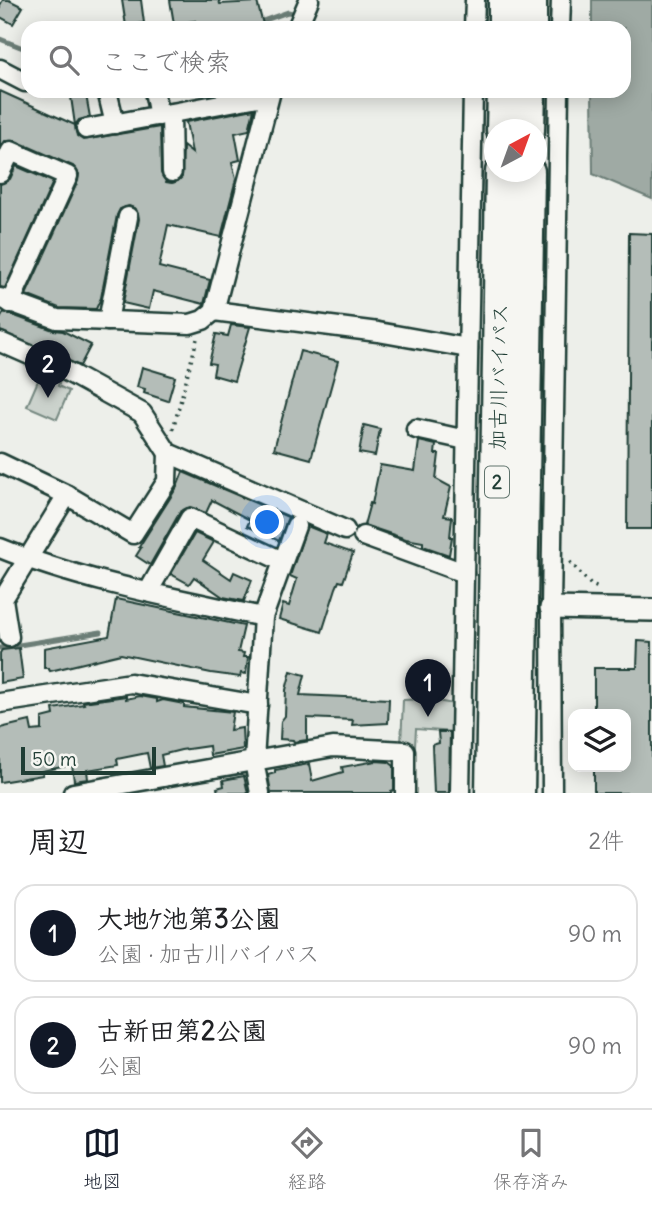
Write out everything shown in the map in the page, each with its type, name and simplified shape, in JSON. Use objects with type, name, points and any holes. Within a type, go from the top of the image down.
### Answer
[{"type":"highway","points":[[505,0],[505,21]]},
{"type":"highway","points":[[530,0],[530,21]]},
{"type":"highway","points":[[503,98],[503,119]]},
{"type":"highway","points":[[528,119],[529,98]]},
{"type":"highway","name":"加古川バイパス","points":[[492,793],[502,182]]},
{"type":"highway","name":"加古川バイパス","points":[[518,793],[527,182]]},
{"type":"street","points":[[301,21],[309,0]]},
{"type":"street","points":[[474,21],[475,0]]},
{"type":"street","points":[[560,21],[561,0]]},
{"type":"street","points":[[0,69],[21,80]]},
{"type":"street","points":[[109,98],[130,140]]},
{"type":"street","points":[[157,98],[165,115],[172,172]]},
{"type":"street","points":[[86,130],[246,98]]},
{"type":"street","points":[[208,315],[269,98]]},
{"type":"street","points":[[460,793],[473,98]]},
{"type":"street","points":[[552,793],[551,608],[559,98]]},
{"type":"street","points":[[0,173],[10,150],[68,176],[5,300],[57,319],[190,324],[208,315],[378,331],[435,344],[468,348]]},
{"type":"street","points":[[108,321],[128,217]]},
{"type":"street","points":[[0,342],[64,370],[142,413],[168,453],[345,530]]},
{"type":"street","points":[[416,429],[466,440]]},
{"type":"street","points":[[0,463],[67,495],[133,534],[167,481],[168,453]]},
{"type":"street","points":[[10,637],[4,599],[67,495]]},
{"type":"street","points":[[148,593],[190,518],[282,561]]},
{"type":"street","points":[[260,793],[254,761],[263,617],[296,526]]},
{"type":"street","points":[[363,536],[464,573]]},
{"type":"street","points":[[0,548],[27,559],[148,593],[263,617]]},
{"type":"street","points":[[551,608],[652,610]]},
{"type":"street","points":[[0,703],[131,683],[258,705]]},
{"type":"street","points":[[73,793],[332,747],[405,751],[405,793]]},
{"type":"path","points":[[168,453],[187,372],[208,315]]},
{"type":"path","points":[[570,562],[591,585],[605,590]]},
{"type":"shaded area","points":[[592,0],[652,0],[652,199],[593,174],[592,98],[631,98],[631,21],[592,21]]},
{"type":"shaded area","points":[[43,369],[61,377],[58,386],[69,391],[57,419],[27,406]]},
{"type":"shaded area","points":[[425,699],[454,704],[454,732],[416,729],[415,746],[401,745],[403,700]]},
{"type":"building","points":[[3,0],[23,7],[13,24],[0,17]]},
{"type":"building","points":[[122,0],[141,0],[144,21],[125,21]]},
{"type":"building","points":[[170,0],[219,0],[220,4],[257,2],[262,21],[195,21],[174,21]]},
{"type":"building","points":[[0,91],[75,125],[77,136],[83,140],[160,127],[161,173],[166,182],[172,183],[182,177],[183,146],[192,153],[186,122],[254,109],[249,130],[235,133],[240,160],[232,162],[236,179],[221,237],[168,225],[159,267],[210,280],[204,304],[153,291],[149,309],[123,303],[139,219],[136,209],[129,206],[120,209],[117,215],[101,298],[96,309],[59,308],[26,295],[79,174],[73,166],[16,141],[5,141],[0,148]]},
{"type":"building","points":[[71,98],[87,98],[90,117],[79,120],[75,125]]},
{"type":"building","points":[[16,166],[53,182],[5,288],[0,287],[0,184],[10,179]]},
{"type":"building","points":[[629,233],[652,234],[652,529],[627,529]]},
{"type":"building","points":[[4,312],[53,330],[63,331],[91,345],[80,366],[0,331],[0,319]]},
{"type":"building","points":[[231,325],[250,327],[234,381],[213,375],[215,364],[209,363],[216,334],[228,336]]},
{"type":"building","points":[[300,351],[338,361],[311,459],[274,449]]},
{"type":"building","points":[[142,367],[175,377],[168,401],[144,393],[145,389],[137,387]]},
{"type":"building","points":[[364,425],[380,429],[375,456],[359,453]]},
{"type":"building","points":[[419,441],[436,445],[435,454],[439,454],[436,479],[451,487],[444,516],[452,517],[449,555],[423,546],[423,542],[364,525],[370,503],[372,504],[380,465],[415,471]]},
{"type":"building","points":[[183,472],[288,517],[279,541],[247,526],[250,520],[212,500],[206,513],[190,507],[180,512],[150,565],[136,556]]},
{"type":"building","points":[[307,526],[327,534],[324,543],[353,553],[343,582],[339,581],[336,588],[322,632],[279,619],[283,604],[289,606],[297,579],[290,576]]},
{"type":"building","points":[[195,533],[214,542],[203,560],[231,579],[234,572],[252,580],[244,601],[223,597],[194,577],[189,584],[171,574]]},
{"type":"building","points":[[116,599],[244,626],[238,652],[244,653],[243,657],[248,657],[246,674],[241,673],[240,677],[211,673],[121,654],[50,671],[44,668],[44,648],[109,636]]},
{"type":"building","points":[[638,641],[652,642],[652,793],[594,793],[594,772],[631,772],[631,709],[594,709],[594,668],[637,668]]},
{"type":"building","points":[[19,648],[23,679],[0,683],[0,653],[2,650]]},
{"type":"building","points":[[291,671],[305,675],[300,695],[389,699],[388,723],[352,725],[353,720],[307,718],[307,740],[294,742],[280,739]]},
{"type":"building","points":[[126,696],[126,699],[140,696],[157,699],[157,702],[163,700],[184,704],[184,707],[233,712],[230,730],[242,728],[243,749],[210,755],[209,746],[181,750],[161,755],[163,766],[150,768],[147,753],[117,759],[118,765],[87,770],[88,779],[74,781],[72,765],[42,771],[43,775],[0,782],[0,728],[30,721],[32,731],[42,730],[42,718],[54,715],[53,709]]},
{"type":"building","points":[[438,732],[450,732],[449,793],[434,793],[432,745],[439,743]]},
{"type":"building","points":[[376,761],[389,762],[394,766],[394,790],[391,793],[271,793],[268,775],[275,773],[275,770],[309,764],[312,781],[343,772],[342,767]]},
{"type":"building","points":[[244,776],[248,793],[218,793],[217,788],[224,786],[223,780]]},
{"type":"waterway","points":[[263,21],[288,12],[297,14]]},
{"type":"waterway","points":[[0,39],[21,47]]},
{"type":"waterway","points":[[0,648],[101,632]]},
{"type":"place","name":"古新田第2公園","points":[[48,398]]},
{"type":"place","name":"大地ｹ池第3公園","points":[[428,717]]}]
